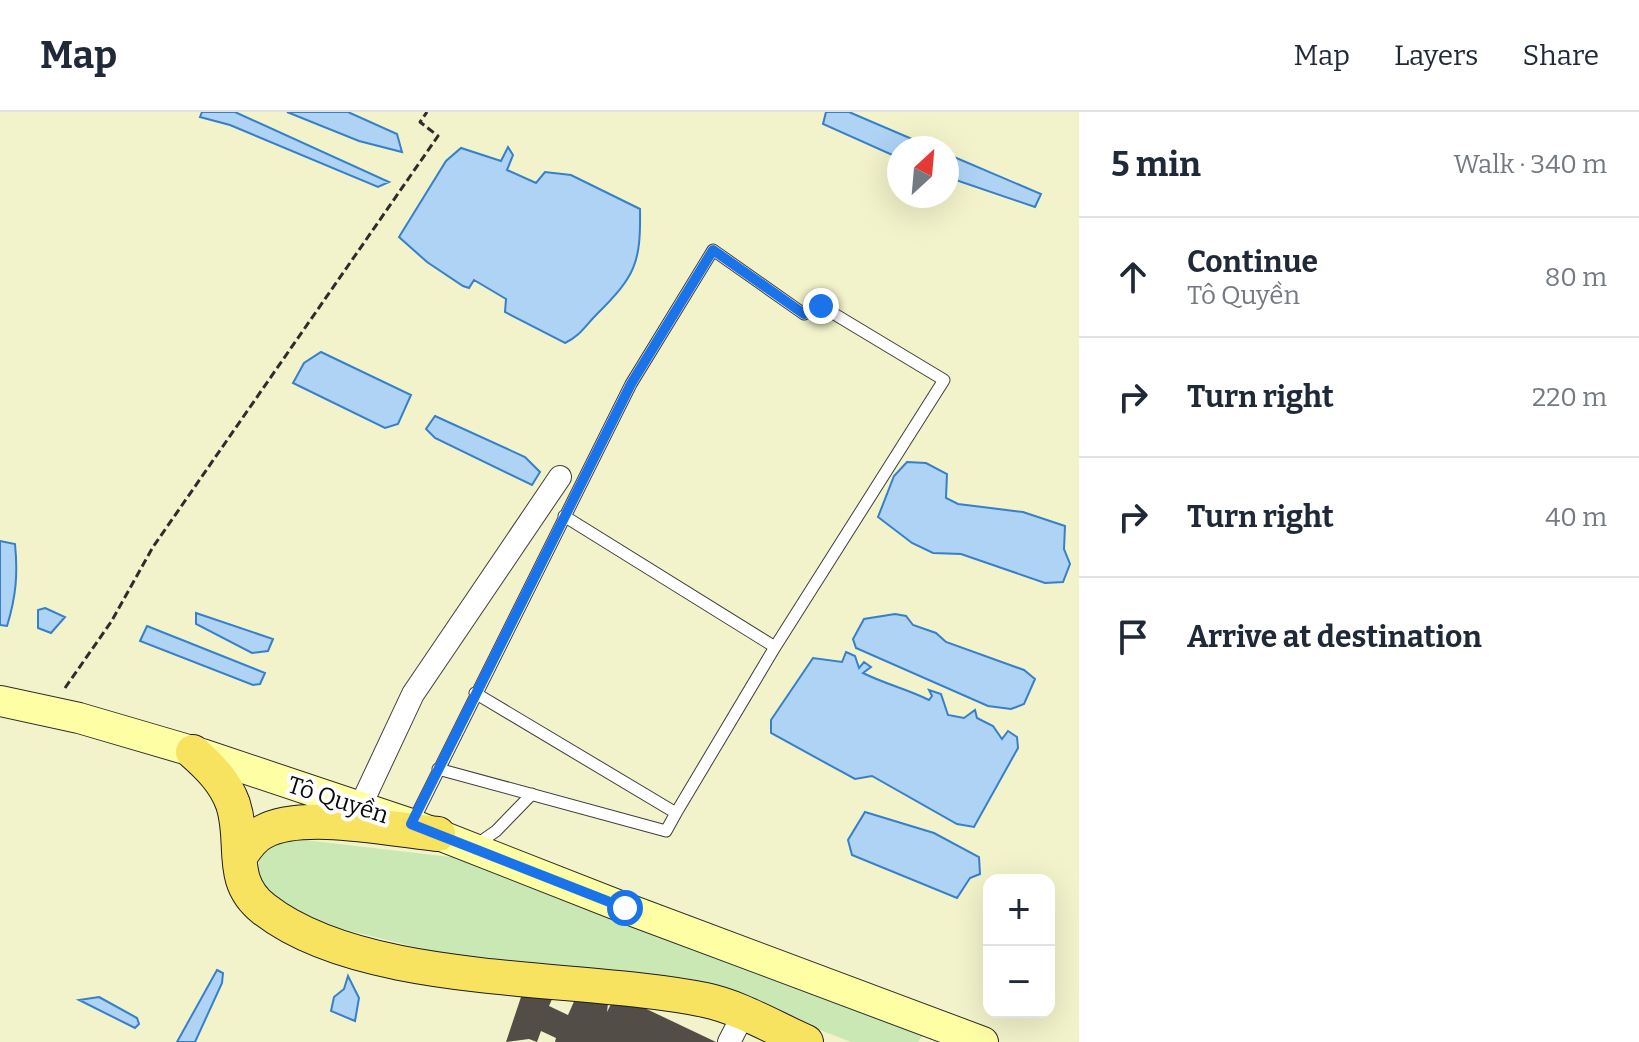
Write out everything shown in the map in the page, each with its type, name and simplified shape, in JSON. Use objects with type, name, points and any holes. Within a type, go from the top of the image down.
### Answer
[{"type":"main road","name":"Tô Quyền","points":[[0,701],[50,711],[193,752],[425,829],[625,908],[983,1042]]},
{"type":"main road","points":[[193,752],[217,775],[232,802],[241,855],[239,875],[245,892],[276,918],[329,945],[431,968],[649,990],[710,1001],[736,1028],[806,1042]]},
{"type":"main road","points":[[241,855],[265,830],[290,824],[425,829]]},
{"type":"street","points":[[360,807],[413,694],[560,477]]},
{"type":"lane","points":[[425,829],[438,769],[475,693],[631,384],[713,250],[804,314],[821,306],[944,380],[775,647],[666,831],[438,769]]},
{"type":"lane","points":[[564,516],[775,647]]},
{"type":"lane","points":[[475,693],[676,813]]},
{"type":"lane","points":[[473,846],[496,831],[532,794]]},
{"type":"path","points":[[50,711],[111,622],[153,547],[438,136],[420,122],[427,112]]},
{"type":"green space","points":[[0,112],[1079,112],[1079,1042],[0,1042]]},
{"type":"green space","points":[[304,840],[468,859],[925,1032],[918,1042],[851,1042],[687,978],[440,953],[334,927],[309,918],[264,892],[259,866],[269,842]]},
{"type":"water","points":[[202,112],[235,112],[389,182],[378,187],[230,125],[200,117]]},
{"type":"water","points":[[287,112],[348,112],[397,134],[402,152],[359,141]]},
{"type":"water","points":[[826,112],[849,112],[905,136],[887,136],[887,153],[823,124]]},
{"type":"water","points":[[508,147],[513,155],[507,170],[536,183],[545,172],[571,175],[640,209],[637,256],[628,279],[582,330],[565,343],[505,312],[506,299],[474,280],[469,288],[463,286],[427,262],[399,237],[446,161],[461,148],[501,161]]},
{"type":"water","points":[[959,159],[1041,194],[1035,207],[959,181]]},
{"type":"water","points":[[321,352],[411,395],[398,424],[385,428],[293,383],[304,363]]},
{"type":"water","points":[[435,416],[525,457],[540,472],[532,485],[435,438],[426,429]]},
{"type":"water","points":[[907,462],[926,463],[947,474],[946,498],[958,504],[1023,512],[1065,526],[1064,549],[1070,564],[1063,582],[1045,583],[961,554],[933,553],[912,543],[878,517],[894,476]]},
{"type":"water","points":[[0,541],[15,544],[16,585],[7,626],[0,625]]},
{"type":"water","points":[[45,608],[65,617],[51,633],[38,628],[38,610]]},
{"type":"water","points":[[196,613],[273,639],[268,651],[252,653],[196,624]]},
{"type":"water","points":[[895,614],[906,616],[913,625],[936,633],[946,642],[1024,670],[1035,679],[1024,704],[1011,709],[988,706],[856,648],[853,639],[864,619]]},
{"type":"water","points":[[147,626],[265,673],[260,684],[253,685],[140,641]]},
{"type":"water","points":[[846,652],[855,656],[859,668],[864,662],[871,667],[863,673],[929,700],[932,696],[929,690],[941,694],[948,715],[964,718],[975,710],[977,718],[993,726],[1002,739],[1008,731],[1017,737],[1018,748],[974,827],[957,824],[872,776],[855,779],[771,733],[771,720],[813,658],[842,662]]},
{"type":"water","points":[[865,812],[934,833],[979,857],[980,874],[970,878],[957,898],[852,855],[848,840]]},
{"type":"water","points":[[217,970],[223,973],[222,983],[195,1042],[177,1042]]},
{"type":"water","points":[[348,976],[359,998],[355,1021],[331,1011],[334,997],[344,989]]},
{"type":"water","points":[[99,997],[137,1018],[139,1024],[135,1028],[79,1000]]},
{"type":"building","points":[[522,994],[553,997],[549,1006],[568,1015],[576,997],[608,1003],[607,1012],[612,1002],[636,1004],[716,1042],[555,1042],[556,1038],[541,1031],[537,1042],[529,1039],[506,1042]]},
{"type":"route","points":[[625,908],[411,824],[631,384],[713,250],[804,314],[821,306]]}]
